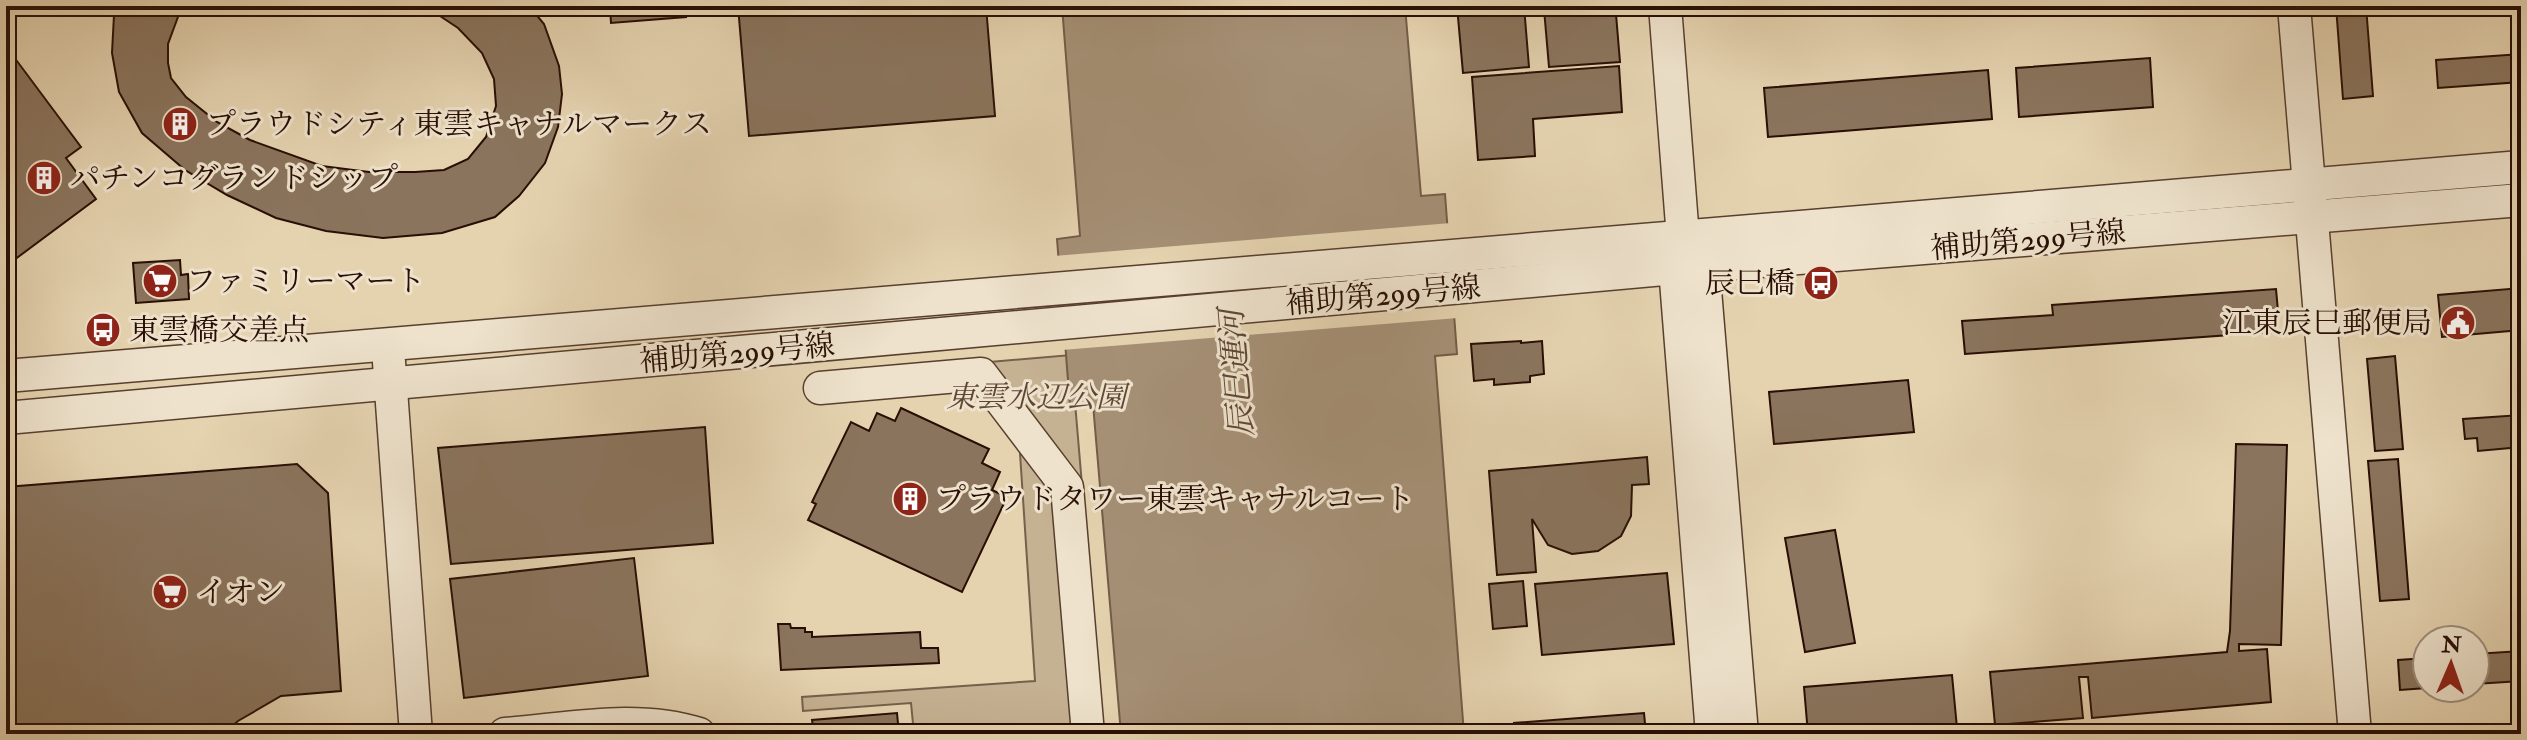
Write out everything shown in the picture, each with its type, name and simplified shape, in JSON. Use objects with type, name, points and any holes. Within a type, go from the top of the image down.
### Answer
[{"type":"street","points":[[1665,6],[1687,258],[1742,734]]},
{"type":"street","points":[[2294,6],[2355,734]]},
{"type":"street","name":"補助第299号線","points":[[1687,258],[2309,185],[2521,167]]},
{"type":"street","name":"補助第299号線","points":[[6,376],[997,295],[1687,258],[2312,217],[2521,200]]},
{"type":"street","points":[[1687,258],[1712,734]]},
{"type":"street","name":"補助第299号線","points":[[6,418],[999,330],[1506,268]]},
{"type":"street","points":[[387,344],[416,734]]},
{"type":"street","points":[[820,388],[981,374],[1067,487],[1088,734]]},
{"type":"street","points":[[505,734],[633,724],[676,726],[699,734]]},
{"type":"green space","name":"東雲水辺公園","points":[[1071,355],[1103,734],[914,734],[911,703],[803,711],[802,697],[1035,681],[1019,438],[981,387],[852,374]]},
{"type":"water","name":"辰巳運河","points":[[1062,6],[1405,6],[1421,196],[1445,194],[1457,354],[1435,356],[1464,734],[1121,734],[1093,404],[1070,406],[1057,239],[1080,236]]},
{"type":"pier","points":[[1451,223],[1458,318],[1062,350],[1054,256]]},
{"type":"building","name":"プラウドシティ東雲キャナルマークス","points":[[118,6],[182,6],[168,44],[171,78],[186,97],[217,122],[250,140],[322,166],[369,172],[415,172],[444,170],[468,159],[486,137],[496,106],[494,79],[482,53],[458,28],[425,6],[529,6],[544,24],[559,66],[562,94],[558,127],[545,163],[519,196],[495,217],[442,233],[383,238],[326,231],[276,218],[227,195],[185,170],[142,133],[119,92],[112,53],[114,15]]},
{"type":"building","points":[[610,6],[685,6],[686,17],[611,23]]},
{"type":"building","points":[[738,6],[986,6],[995,116],[749,136]]},
{"type":"building","points":[[1457,6],[1524,6],[1529,67],[1463,73]]},
{"type":"building","points":[[1552,6],[1605,8],[1606,15],[1616,14],[1620,62],[1549,67],[1544,9]]},
{"type":"building","points":[[2336,6],[2366,6],[2373,96],[2343,99]]},
{"type":"building","name":"パチンコグランドシップ","points":[[11,53],[81,147],[66,158],[96,199],[6,266],[6,57]]},
{"type":"building","points":[[2521,54],[2521,82],[2438,88],[2436,60]]},
{"type":"building","points":[[2150,58],[2153,107],[2019,117],[2016,68]]},
{"type":"building","points":[[1619,66],[1622,112],[1533,119],[1535,156],[1478,160],[1472,77]]},
{"type":"building","points":[[1988,70],[1992,119],[1768,137],[1764,88]]},
{"type":"building","points":[[180,260],[181,275],[188,274],[189,299],[136,303],[133,263]]},
{"type":"building","points":[[2521,288],[2521,330],[2442,337],[2438,295]]},
{"type":"building","points":[[2276,289],[2278,311],[2271,312],[2272,332],[1965,354],[1962,321],[2053,315],[2052,305]]},
{"type":"building","points":[[1542,341],[1544,374],[1530,376],[1530,382],[1494,385],[1494,379],[1474,381],[1471,344]]},
{"type":"building","points":[[2395,356],[2403,449],[2375,451],[2367,359]]},
{"type":"building","points":[[1908,380],[1914,432],[1774,444],[1769,392]]},
{"type":"building","name":"プラウドタワー東雲キャナルコート","points":[[901,408],[989,449],[982,463],[1000,472],[992,490],[1007,497],[962,592],[808,520],[816,504],[812,502],[851,422],[869,431],[877,413],[895,421]]},
{"type":"building","points":[[2521,415],[2521,447],[2478,451],[2477,438],[2465,439],[2463,419]]},
{"type":"building","points":[[705,427],[713,543],[451,564],[438,448]]},
{"type":"building","points":[[2236,444],[2287,445],[2281,645],[2239,644],[2239,651],[2267,649],[2271,702],[2092,718],[2088,677],[2079,677],[2083,718],[1995,725],[1990,672],[2227,652]]},
{"type":"building","points":[[1647,457],[1649,484],[1632,485],[1631,516],[1621,536],[1598,551],[1572,554],[1548,545],[1532,519],[1536,572],[1497,575],[1489,471]]},
{"type":"building","points":[[2398,459],[2409,599],[2380,601],[2368,461]]},
{"type":"building","name":"イオン","points":[[297,464],[328,493],[341,691],[281,696],[238,721],[223,734],[6,734],[6,487]]},
{"type":"building","points":[[1835,530],[1855,643],[1805,652],[1785,538]]},
{"type":"building","points":[[634,558],[648,676],[464,698],[450,579]]},
{"type":"building","points":[[1667,573],[1674,644],[1542,655],[1535,584]]},
{"type":"building","points":[[1523,581],[1527,626],[1493,629],[1489,584]]},
{"type":"building","points":[[778,624],[805,628],[805,632],[812,632],[812,637],[920,632],[921,648],[938,648],[939,663],[781,670]]},
{"type":"building","points":[[2521,651],[2521,681],[2491,683],[2491,653]]},
{"type":"building","points":[[2411,659],[2411,689],[2400,690],[2398,660]]},
{"type":"building","points":[[1952,675],[1957,728],[1878,734],[1808,734],[1804,687]]},
{"type":"building","points":[[897,713],[899,734],[814,734],[812,720]]},
{"type":"building","points":[[1644,713],[1646,734],[1515,734],[1514,723]]},
{"type":"place","name":"プラウドシティ東雲キャナルマークス","points":[[180,124]]},
{"type":"place","name":"パチンコグランドシップ","points":[[44,178]]},
{"type":"place","name":"ファミリーマート","points":[[160,281]]},
{"type":"place","name":"辰巳橋","points":[[1821,283]]},
{"type":"place","name":"江東辰巳郵便局","points":[[2458,323]]},
{"type":"place","name":"東雲橋交差点","points":[[103,330]]},
{"type":"place","name":"プラウドタワー東雲キャナルコート","points":[[910,499]]},
{"type":"place","name":"イオン","points":[[170,592]]}]
